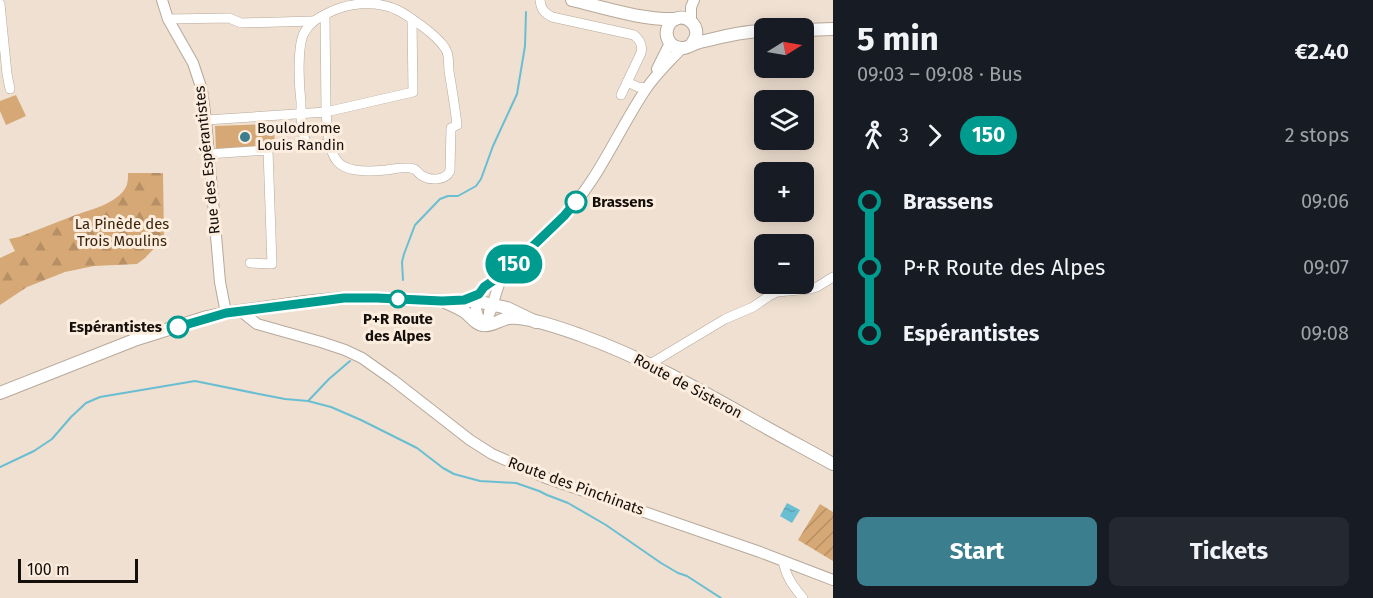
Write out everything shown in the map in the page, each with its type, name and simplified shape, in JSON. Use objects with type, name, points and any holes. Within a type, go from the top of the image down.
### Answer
[{"type":"main road","points":[[572,0],[637,16],[686,21],[712,34],[728,35]]},
{"type":"main road","points":[[637,16],[678,42],[754,32]]},
{"type":"main road","points":[[678,42],[667,27],[671,22],[686,21]]},
{"type":"main road","points":[[678,42],[696,37],[686,21]]},
{"type":"main road","points":[[814,30],[833,29]]},
{"type":"main road","name":"Route de Sisteron","points":[[0,393],[137,339],[226,313],[305,302],[344,298],[442,301],[473,298],[493,302],[536,322]]},
{"type":"main road","name":"Route de Sisteron","points":[[442,301],[477,320],[491,324],[508,318],[536,322],[579,334],[651,364],[833,464]]},
{"type":"street","name":"Rue des Espérantistes","points":[[154,0],[167,17],[193,63],[202,90],[220,282],[226,313]]},
{"type":"street","name":"Rue des Espérantistes","points":[[162,0],[167,17]]},
{"type":"street","points":[[540,0],[542,9],[552,17],[634,35],[640,41],[642,50],[624,88],[646,89]]},
{"type":"street","points":[[686,21],[687,0]]},
{"type":"street","points":[[686,21],[694,0]]},
{"type":"street","points":[[0,4],[10,89]]},
{"type":"street","points":[[167,17],[229,18],[241,23],[313,21],[334,10],[352,5],[393,4],[431,33],[448,53],[458,125],[451,128],[448,176],[436,179],[422,176],[414,169],[398,168],[365,172],[340,165],[334,159],[329,144],[326,112],[325,15]]},
{"type":"street","points":[[206,120],[326,112],[413,92],[412,19]]},
{"type":"street","points":[[313,21],[303,35],[300,58],[302,115],[306,143],[309,146],[329,144]]},
{"type":"street","points":[[477,320],[473,298],[484,287],[506,272],[564,216],[593,179],[646,89],[678,42]]},
{"type":"street","points":[[208,154],[268,150],[272,264],[250,263]]},
{"type":"street","points":[[477,320],[478,307],[493,302],[499,283],[506,272]]},
{"type":"street","points":[[651,364],[725,319],[753,308],[777,292],[810,289],[833,277]]},
{"type":"street","name":"Route des Pinchinats","points":[[242,312],[257,324],[321,342],[362,358],[470,440],[514,465],[833,580]]},
{"type":"street","points":[[783,561],[785,574],[803,598]]},
{"type":"green space","points":[[16,95],[26,116],[6,125],[0,111],[0,101]]},
{"type":"green space","name":"Boulodrome Louis Randin","points":[[274,124],[275,149],[216,151],[215,126]]},
{"type":"green space","name":"La Pinède des Trois Moulins","points":[[128,173],[163,173],[164,238],[145,258],[137,264],[94,266],[65,272],[27,287],[0,305],[0,258],[15,251],[9,239],[109,202],[122,193],[126,187]]},
{"type":"green space","points":[[820,504],[833,512],[833,561],[798,540]]},
{"type":"water","points":[[787,503],[800,510],[792,523],[780,516]]},
{"type":"waterway","points":[[403,280],[402,262],[415,225],[440,199],[458,196],[476,186],[481,179],[493,146],[517,94],[525,46],[526,12]]},
{"type":"waterway","points":[[309,400],[350,361]]},
{"type":"waterway","points":[[0,467],[34,451],[52,439],[86,403],[100,397],[195,381],[285,399],[308,401],[331,407],[361,420],[417,448],[454,474],[480,481],[516,483],[568,503],[606,525],[661,563],[687,576],[721,598]]},
{"type":"bus line","name":"150","points":[[178,327],[226,313],[344,298],[464,300],[479,294],[484,287],[506,272],[576,202]]},
{"type":"place","name":"Boulodrome Louis Randin","points":[[245,137]]},
{"type":"place","name":"Brassens","points":[[576,202]]},
{"type":"place","name":"P+R Route des Alpes","points":[[398,299]]},
{"type":"place","name":"Espérantistes","points":[[178,327]]}]
